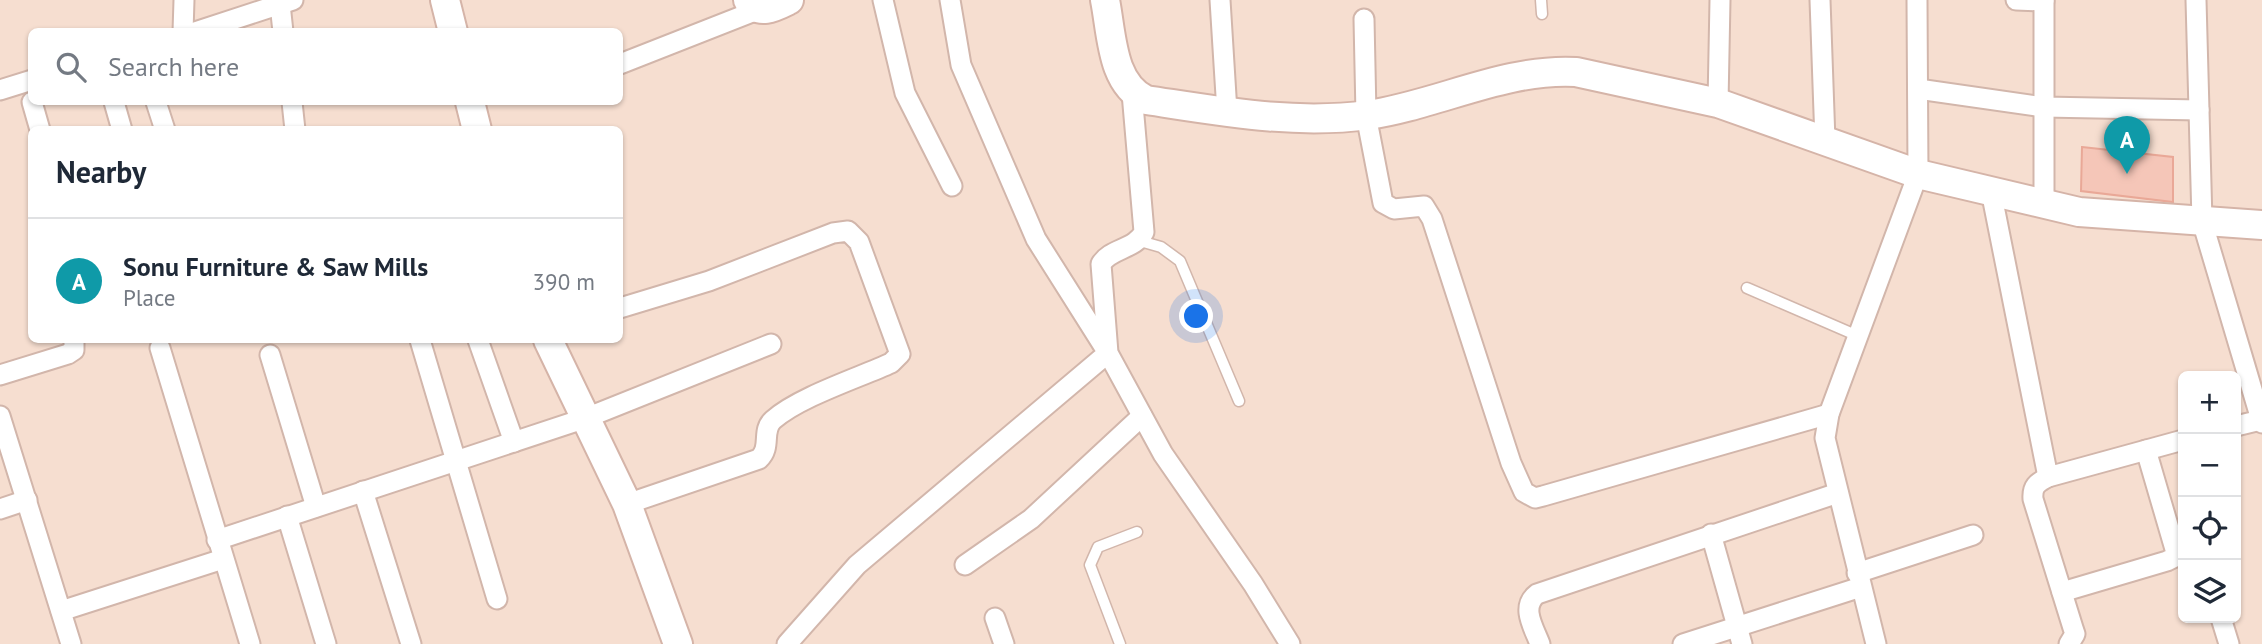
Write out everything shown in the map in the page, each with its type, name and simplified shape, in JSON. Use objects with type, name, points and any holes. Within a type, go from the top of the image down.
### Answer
[{"type":"street","points":[[183,28],[184,0]]},
{"type":"street","points":[[445,0],[452,28]]},
{"type":"street","points":[[623,63],[754,5],[789,0]]},
{"type":"street","points":[[883,0],[905,93],[953,186]]},
{"type":"street","points":[[950,0],[961,65],[1037,239],[1108,353],[1163,454],[1253,584],[1290,644]]},
{"type":"street","points":[[1105,0],[1122,80],[1132,93],[1146,100],[1287,120],[1366,115],[1516,78],[1558,71],[1576,72],[1718,103],[1918,174],[2078,212],[2262,225]]},
{"type":"street","points":[[1220,0],[1227,112]]},
{"type":"street","points":[[1718,103],[1720,0]]},
{"type":"street","points":[[1820,0],[1825,141]]},
{"type":"street","points":[[1876,644],[1825,438],[1829,414],[1918,174],[1917,0]]},
{"type":"street","points":[[2016,0],[2044,0],[2044,204]]},
{"type":"street","points":[[2196,0],[2202,221],[2262,421],[2241,425]]},
{"type":"street","points":[[207,28],[287,2],[284,28]]},
{"type":"street","points":[[1364,19],[1366,115],[1383,203],[1394,209],[1423,206],[1432,219],[1511,463],[1524,492],[1529,496],[1544,496],[1829,414]]},
{"type":"street","points":[[1918,89],[2044,107],[2199,110]]},
{"type":"street","points":[[0,90],[28,91]]},
{"type":"street","points":[[1108,353],[1101,264],[1105,257],[1140,241],[1144,232],[1132,93]]},
{"type":"street","points":[[34,105],[39,126]]},
{"type":"street","points":[[115,105],[121,126]]},
{"type":"street","points":[[157,105],[164,126]]},
{"type":"street","points":[[292,105],[295,126]]},
{"type":"street","points":[[471,105],[476,126]]},
{"type":"street","points":[[1991,191],[2048,477]]},
{"type":"street","points":[[623,307],[709,281],[833,233],[848,231],[859,242],[900,354],[891,363],[798,405],[772,421],[767,429],[767,448],[759,459],[626,504]]},
{"type":"street","points":[[0,375],[68,354],[74,349],[74,343]]},
{"type":"street","points":[[421,343],[497,599]]},
{"type":"street","points":[[479,343],[514,442]]},
{"type":"street","points":[[549,343],[626,504],[678,644]]},
{"type":"street","points":[[217,540],[586,418],[771,345]]},
{"type":"street","points":[[160,348],[250,644]]},
{"type":"street","points":[[787,644],[857,565],[1108,353]]},
{"type":"street","points":[[270,355],[316,507]]},
{"type":"street","points":[[0,416],[71,644]]},
{"type":"street","points":[[965,565],[1031,519],[1142,416]]},
{"type":"street","points":[[2069,644],[2075,634],[2033,499],[2036,484],[2048,477],[2178,441]]},
{"type":"street","points":[[2062,592],[2176,556],[2146,450]]},
{"type":"street","points":[[363,491],[411,644]]},
{"type":"street","points":[[1540,644],[1528,612],[1529,602],[1537,594],[1838,493]]},
{"type":"street","points":[[0,509],[27,500]]},
{"type":"street","points":[[288,516],[326,644]]},
{"type":"street","points":[[1711,534],[1740,635]]},
{"type":"street","points":[[1683,644],[1740,635],[1859,580],[1973,535]]},
{"type":"street","points":[[61,611],[223,559]]},
{"type":"street","points":[[995,618],[1004,644]]},
{"type":"street","points":[[2223,623],[2229,644]]},
{"type":"lane","points":[[1541,0],[1542,14]]},
{"type":"lane","points":[[1140,241],[1161,247],[1180,261],[1239,401]]},
{"type":"lane","points":[[1747,288],[1858,336]]},
{"type":"lane","points":[[1120,644],[1090,565],[1098,547],[1137,532]]},
{"type":"shaded area","points":[[0,0],[2262,0],[2262,644],[0,644]]},
{"type":"building","points":[[2082,147],[2173,157],[2173,202],[2081,191]]},
{"type":"place","name":"Sonu Furniture & Saw Mills","points":[[2127,174]]}]
